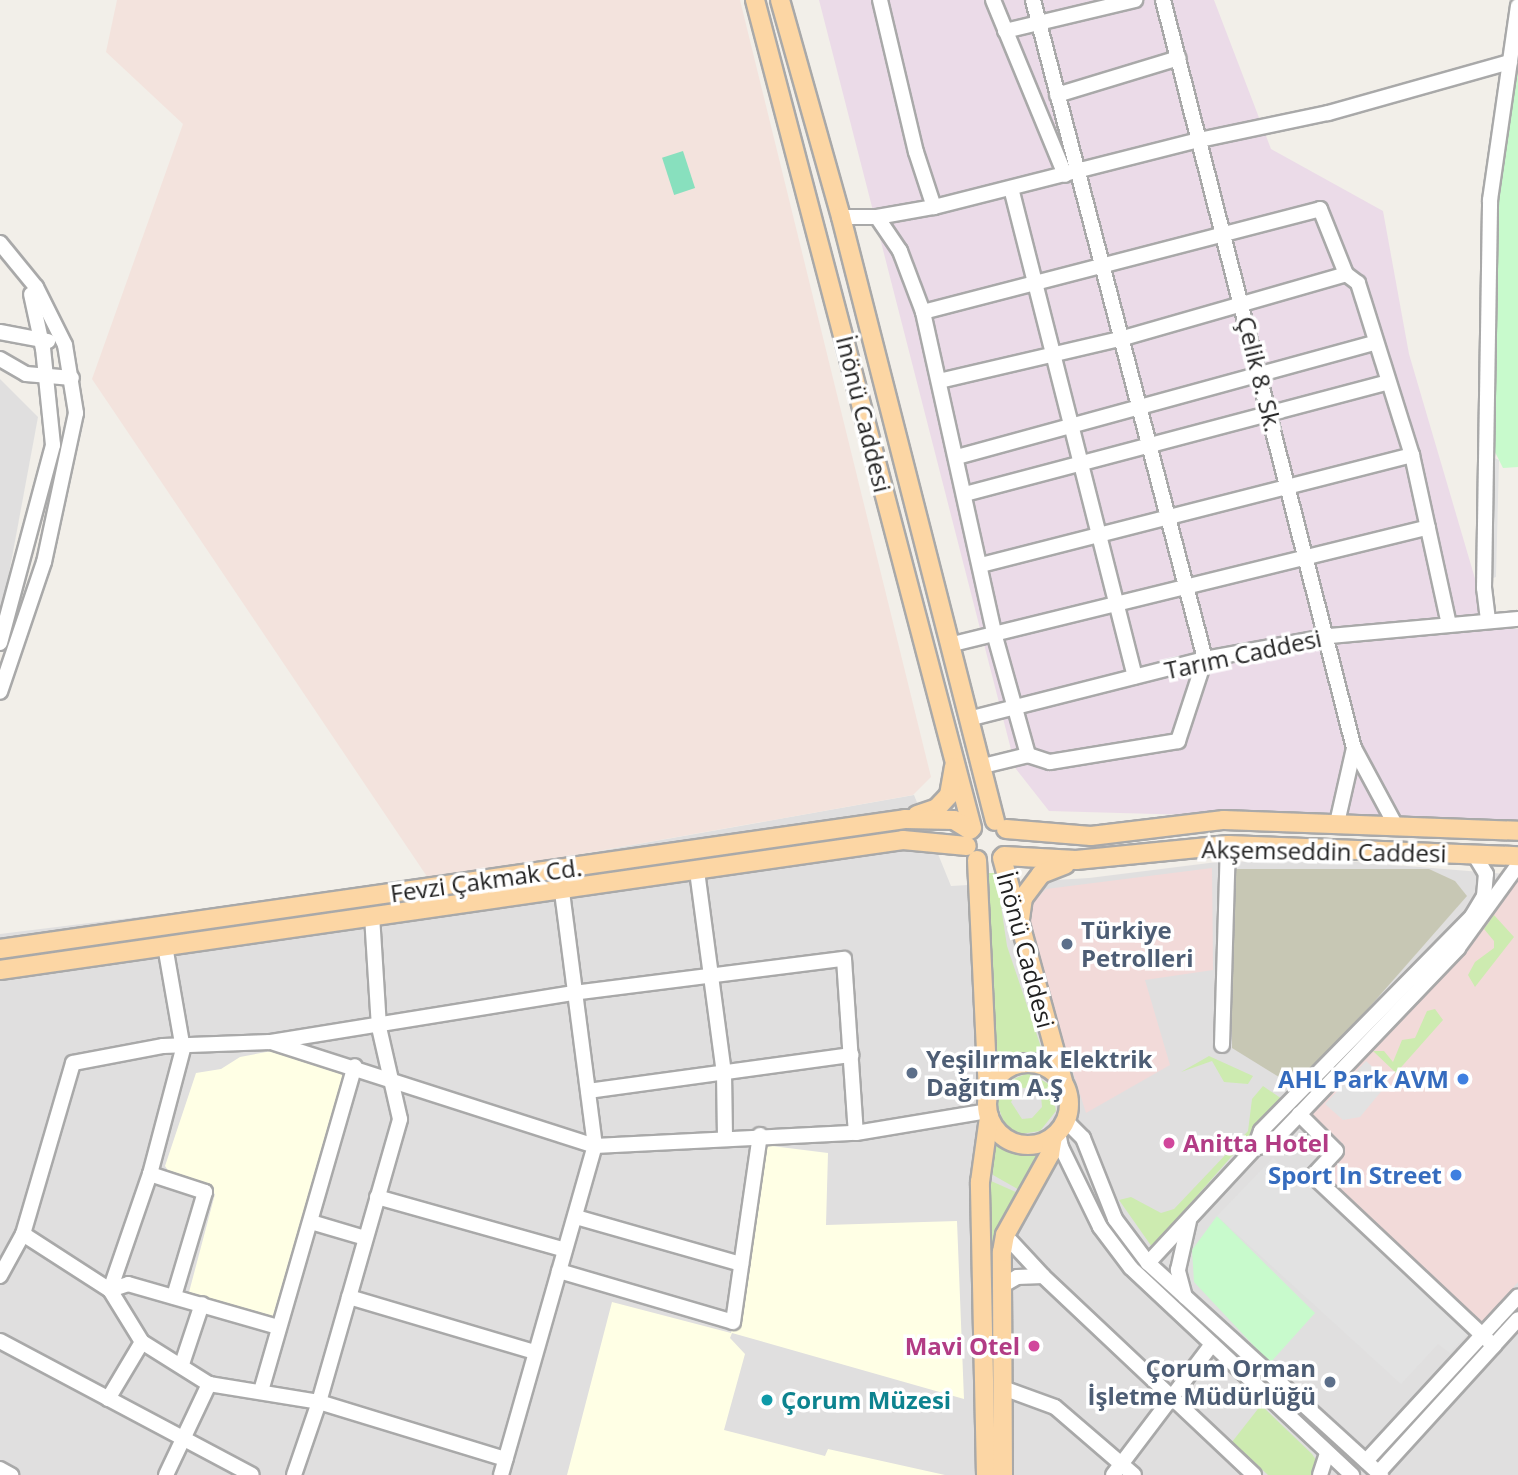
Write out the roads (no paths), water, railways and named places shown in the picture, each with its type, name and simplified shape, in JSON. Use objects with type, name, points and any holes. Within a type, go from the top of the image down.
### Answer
[{"type":"main road","name":"İnönü Caddesi","points":[[755,0],[955,764],[971,841],[988,1107],[980,1182],[986,1475]]},
{"type":"main road","name":"İnönü Caddesi","points":[[780,0],[841,217],[1000,825]]},
{"type":"main road","points":[[905,819],[937,808],[949,795],[955,764]]},
{"type":"main road","name":"Fevzi Çakmak Cd.","points":[[0,949],[905,819],[954,820],[971,841]]},
{"type":"main road","name":"Akşemseddin Caddesi","points":[[1000,825],[1091,836],[1224,820],[1395,824],[1518,831]]},
{"type":"main road","points":[[982,821],[1000,825],[1009,846],[1003,857],[988,863],[971,841],[982,821]]},
{"type":"main road","name":"Fevzi Çakmak Cd.","points":[[0,970],[696,872],[903,840],[971,841]]},
{"type":"main road","name":"Akşemseddin Caddesi","points":[[1003,857],[1076,860],[1228,845],[1518,856]]},
{"type":"main road","name":"İnönü Caddesi","points":[[1003,857],[1018,930],[1063,1082]]},
{"type":"main road","points":[[1018,930],[1023,898],[1041,874],[1076,860]]},
{"type":"main road","points":[[1003,1475],[1000,1287],[1005,1235],[1050,1154],[1070,1108],[1063,1082],[1054,1071],[1028,1062],[1003,1071],[988,1107],[1004,1138],[1016,1144],[1041,1143],[1059,1130]]},
{"type":"street","points":[[880,0],[916,152],[934,207]]},
{"type":"street","points":[[983,766],[1028,755],[1050,762],[1178,740],[1205,659],[1102,269],[1070,173],[1004,31],[993,0]]},
{"type":"street","points":[[1033,0],[1056,94],[1070,173]]},
{"type":"street","points":[[1004,31],[1135,0]]},
{"type":"street","name":"Çelik 8. Sk.","points":[[1163,0],[1202,139],[1354,748]]},
{"type":"street","points":[[1488,620],[1484,589],[1489,200],[1518,6]]},
{"type":"street","points":[[1056,94],[1179,58]]},
{"type":"street","points":[[841,217],[877,218],[934,207],[1202,139],[1328,113],[1510,62]]},
{"type":"street","points":[[1011,188],[1034,286],[1101,533],[1135,677]]},
{"type":"street","points":[[923,312],[1102,269],[1320,209],[1346,274],[1358,283],[1412,455],[1449,624]]},
{"type":"street","points":[[877,218],[900,251],[923,312],[981,565],[994,634],[1012,706],[1028,755]]},
{"type":"street","points":[[0,643],[52,444],[52,414],[43,377],[41,337],[29,286],[0,243],[36,287],[69,362],[76,413],[63,486],[44,562],[0,692]]},
{"type":"street","points":[[939,381],[1120,339],[1346,274]]},
{"type":"street","points":[[0,332],[41,337],[69,362]]},
{"type":"street","points":[[957,457],[1376,342]]},
{"type":"street","points":[[0,361],[26,374],[72,378]]},
{"type":"street","points":[[965,494],[1388,382]]},
{"type":"street","points":[[981,565],[1167,516],[1289,489],[1412,455]]},
{"type":"street","points":[[953,644],[1428,527]]},
{"type":"street","name":"Tarım Caddesi","points":[[972,718],[1205,659],[1327,636],[1518,619]]},
{"type":"street","points":[[1337,823],[1354,748]]},
{"type":"street","points":[[1354,748],[1395,824]]},
{"type":"street","points":[[1222,1045],[1228,845]]},
{"type":"street","points":[[1148,1263],[1255,1148],[1261,1131],[1472,916],[1484,896],[1486,874],[1474,854]]},
{"type":"street","points":[[1255,1148],[1271,1144],[1458,948],[1518,865]]},
{"type":"street","points":[[696,872],[724,1073],[725,1138]]},
{"type":"street","points":[[501,1475],[595,1146],[573,993],[562,891]]},
{"type":"street","points":[[294,1475],[319,1402],[400,1119],[394,1081],[379,1027],[372,917]]},
{"type":"street","points":[[110,1290],[150,1174],[183,1049],[166,946]]},
{"type":"street","points":[[0,1276],[23,1234],[73,1063],[163,1046],[183,1049],[270,1042],[379,1027],[573,993],[845,959],[856,1133]]},
{"type":"street","points":[[270,1042],[355,1066],[595,1146],[760,1135],[856,1133],[988,1107]]},
{"type":"street","points":[[588,1091],[852,1055]]},
{"type":"street","points":[[261,1391],[355,1066]]},
{"type":"street","points":[[1299,1114],[1336,1151],[1313,1176],[1494,1346]]},
{"type":"street","points":[[1352,1475],[1132,1268],[1100,1227],[1061,1147],[1059,1130],[1083,1138],[1115,1219],[1148,1263],[1379,1474],[1518,1319]]},
{"type":"street","points":[[559,1271],[733,1322],[760,1135]]},
{"type":"street","points":[[150,1174],[205,1192],[174,1296]]},
{"type":"street","points":[[377,1197],[565,1250]]},
{"type":"street","points":[[576,1217],[741,1264]]},
{"type":"street","points":[[1185,1298],[1178,1270],[1190,1217]]},
{"type":"street","points":[[311,1222],[365,1238]]},
{"type":"street","points":[[23,1234],[110,1290],[142,1342],[182,1364],[209,1384],[319,1402],[506,1459]]},
{"type":"street","points":[[1005,1235],[1043,1276],[1254,1475]]},
{"type":"street","points":[[1000,1287],[1017,1277],[1043,1276]]},
{"type":"street","points":[[110,1290],[128,1283],[278,1327]]},
{"type":"street","points":[[1366,1461],[1518,1296]]},
{"type":"street","points":[[349,1297],[536,1352]]},
{"type":"street","points":[[182,1364],[202,1304]]},
{"type":"street","points":[[0,1341],[252,1475]]},
{"type":"street","points":[[108,1399],[142,1342]]},
{"type":"street","points":[[1117,1469],[1174,1399],[1212,1344]]},
{"type":"street","points":[[166,1475],[209,1384]]},
{"type":"street","points":[[1003,1388],[1055,1407],[1117,1469],[1134,1475]]},
{"type":"street","points":[[1320,1475],[1327,1453]]},
{"type":"street","points":[[0,1469],[11,1475]]},
{"type":"place","name":"Türkiye Petrolleri","points":[[1067,944]]},
{"type":"place","name":"Yeşilırmak Elektrik Dağıtım A.Ş","points":[[912,1073]]},
{"type":"place","name":"AHL Park AVM","points":[[1463,1079]]},
{"type":"place","name":"Anitta Hotel","points":[[1169,1143]]},
{"type":"place","name":"Sport In Street","points":[[1456,1175]]},
{"type":"place","name":"Mavi Otel","points":[[1034,1346]]},
{"type":"place","name":"Çorum Orman İşletme Müdürlüğü","points":[[1330,1382]]},
{"type":"place","name":"Çorum Müzesi","points":[[767,1400]]}]
